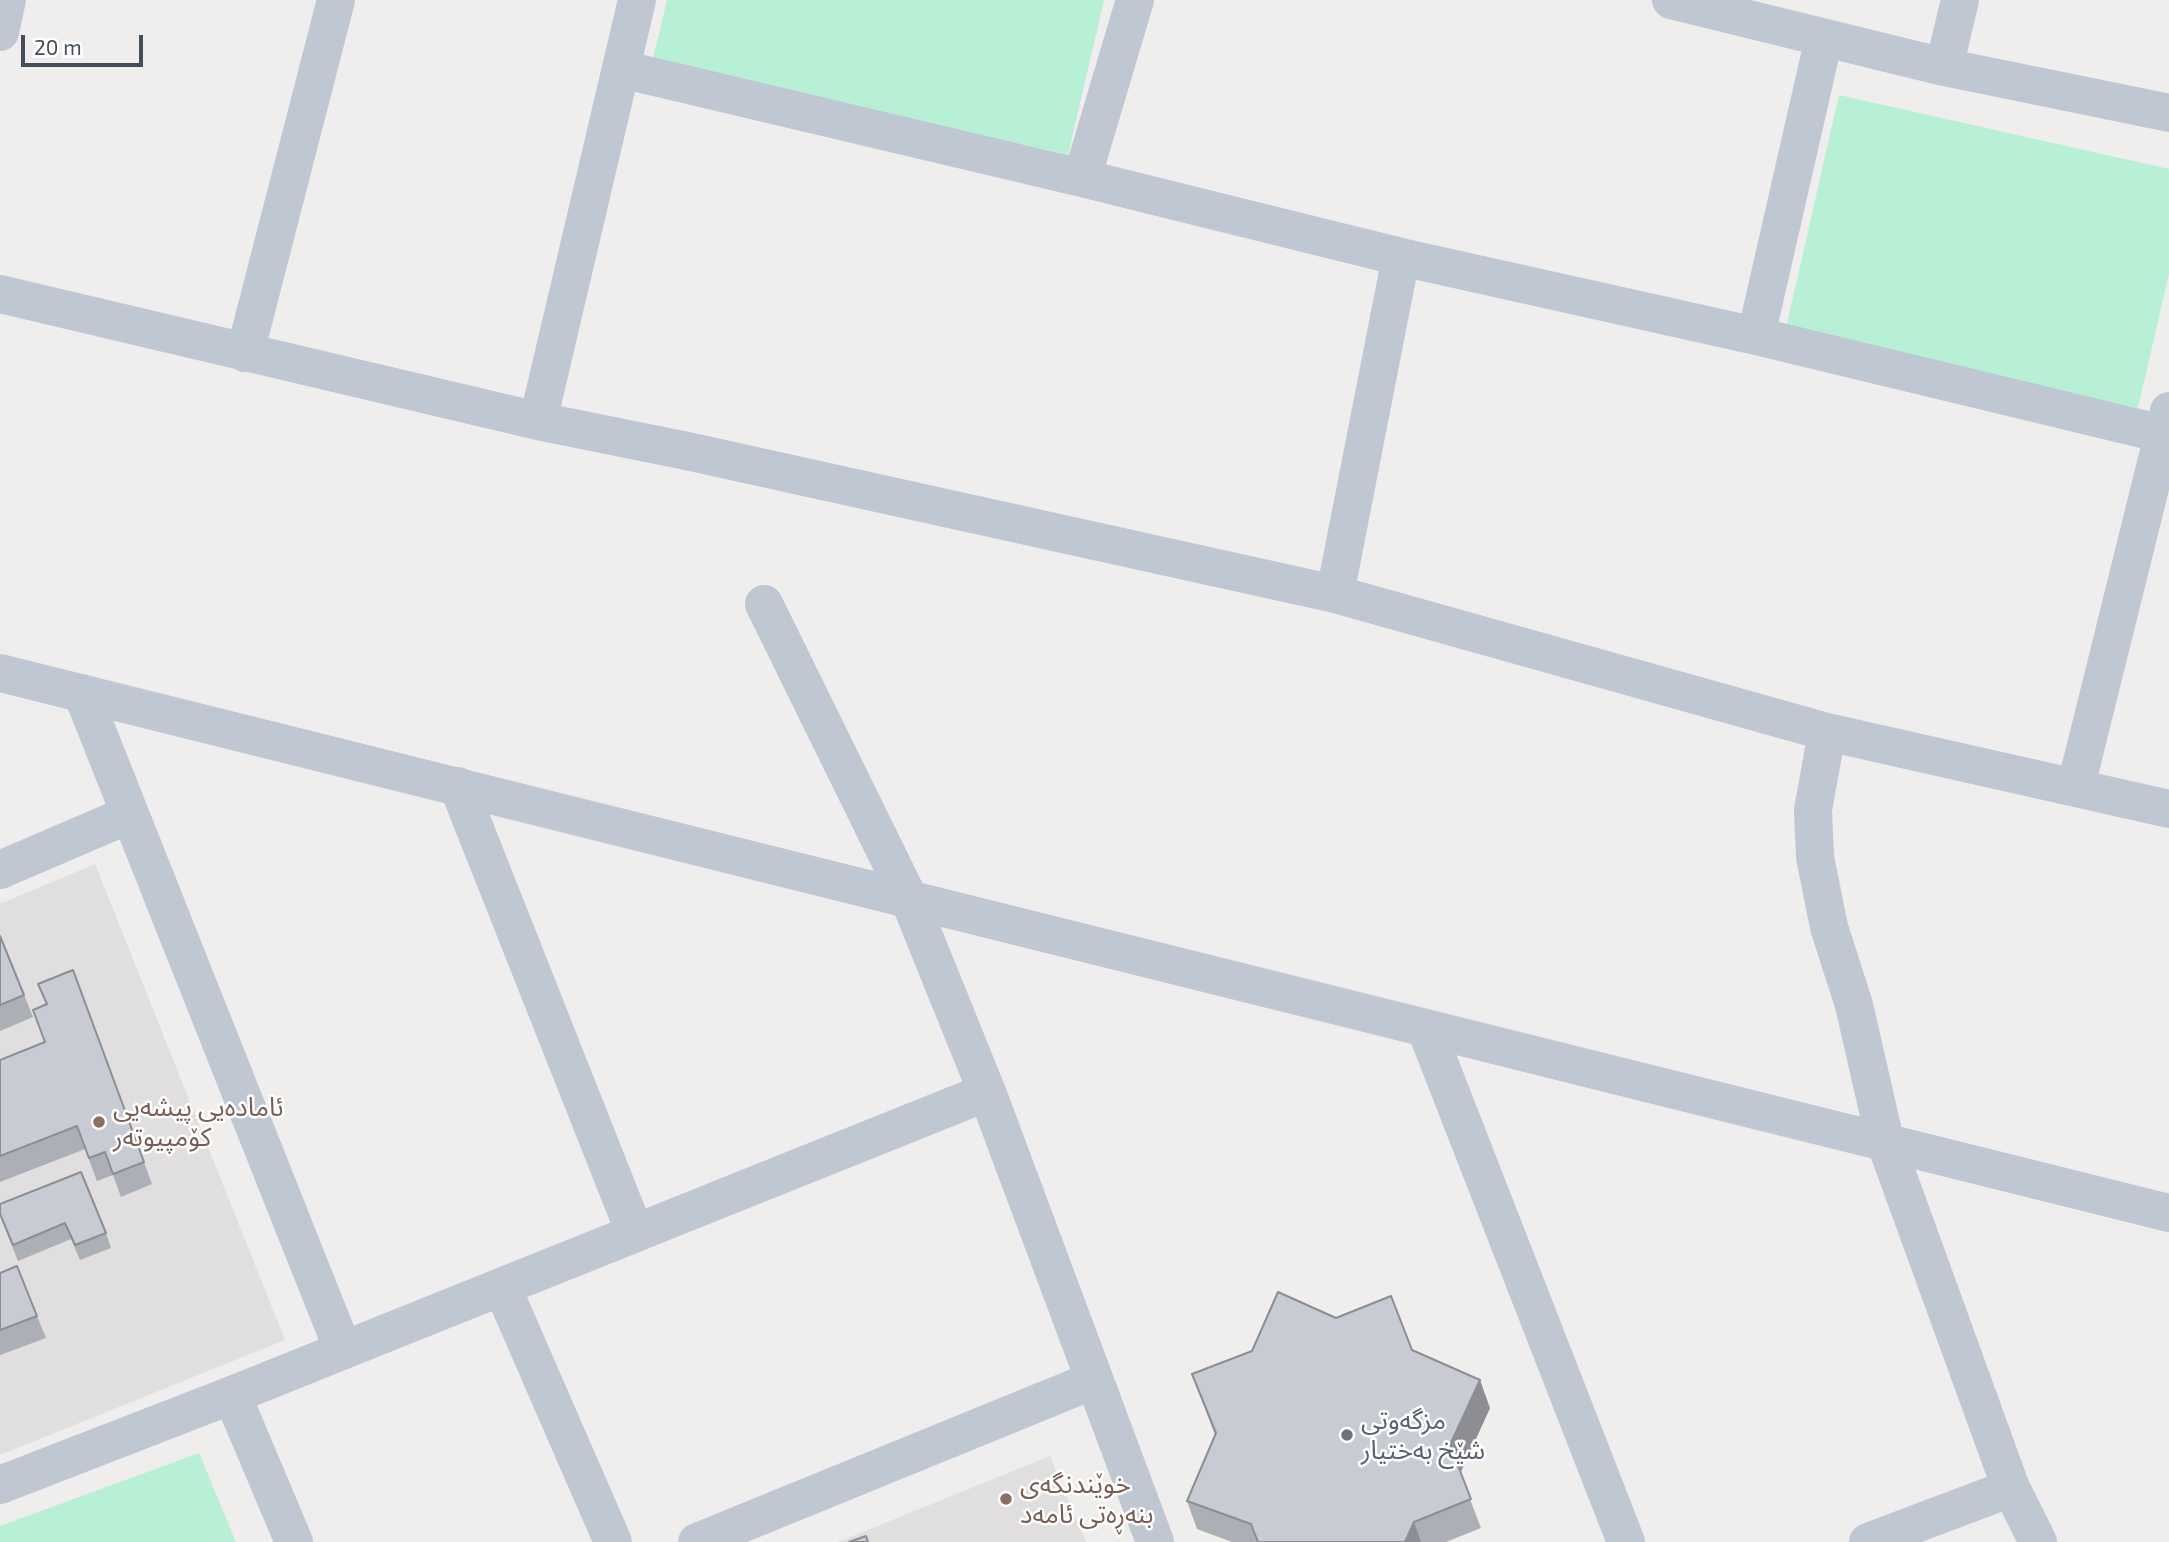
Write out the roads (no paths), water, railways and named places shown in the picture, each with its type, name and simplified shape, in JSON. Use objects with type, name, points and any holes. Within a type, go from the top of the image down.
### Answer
[{"type":"street","points":[[0,32],[7,0]]},
{"type":"street","points":[[245,353],[336,0]]},
{"type":"street","points":[[538,421],[638,0]]},
{"type":"street","points":[[1082,178],[1135,0]]},
{"type":"street","points":[[1671,0],[1944,67],[2169,113]]},
{"type":"street","points":[[1944,67],[1960,0]]},
{"type":"street","points":[[1756,336],[1824,38]]},
{"type":"street","points":[[621,69],[1401,257],[1756,336],[2166,422],[2076,786]]},
{"type":"street","points":[[1335,594],[1401,257]]},
{"type":"street","points":[[0,294],[538,421],[687,451],[1335,594],[1827,732],[2169,809]]},
{"type":"street","points":[[764,604],[909,899],[988,1092],[1155,1542]]},
{"type":"street","points":[[0,673],[2169,1213]]},
{"type":"street","points":[[82,693],[128,815],[343,1350]]},
{"type":"street","points":[[1827,732],[1813,810],[1815,857],[1829,927],[1854,1005],[1885,1141],[2011,1488],[2038,1542]]},
{"type":"street","points":[[458,786],[635,1233]]},
{"type":"street","points":[[0,870],[128,815]]},
{"type":"street","points":[[1426,1029],[1626,1542]]},
{"type":"street","points":[[0,1485],[232,1395],[988,1092]]},
{"type":"street","points":[[502,1287],[613,1542]]},
{"type":"street","points":[[697,1542],[1094,1380]]},
{"type":"street","points":[[232,1395],[293,1542]]},
{"type":"street","points":[[1868,1542],[2011,1488]]},
{"type":"place","name":"ئامادەیی پیشەیی کۆمپیوتەر","points":[[99,1122]]},
{"type":"place","name":"مزگەوتی شێخ بەختیار","points":[[1347,1435]]},
{"type":"place","name":"خوێندنگەی بنەڕەتی ئامەد","points":[[1006,1499]]}]
